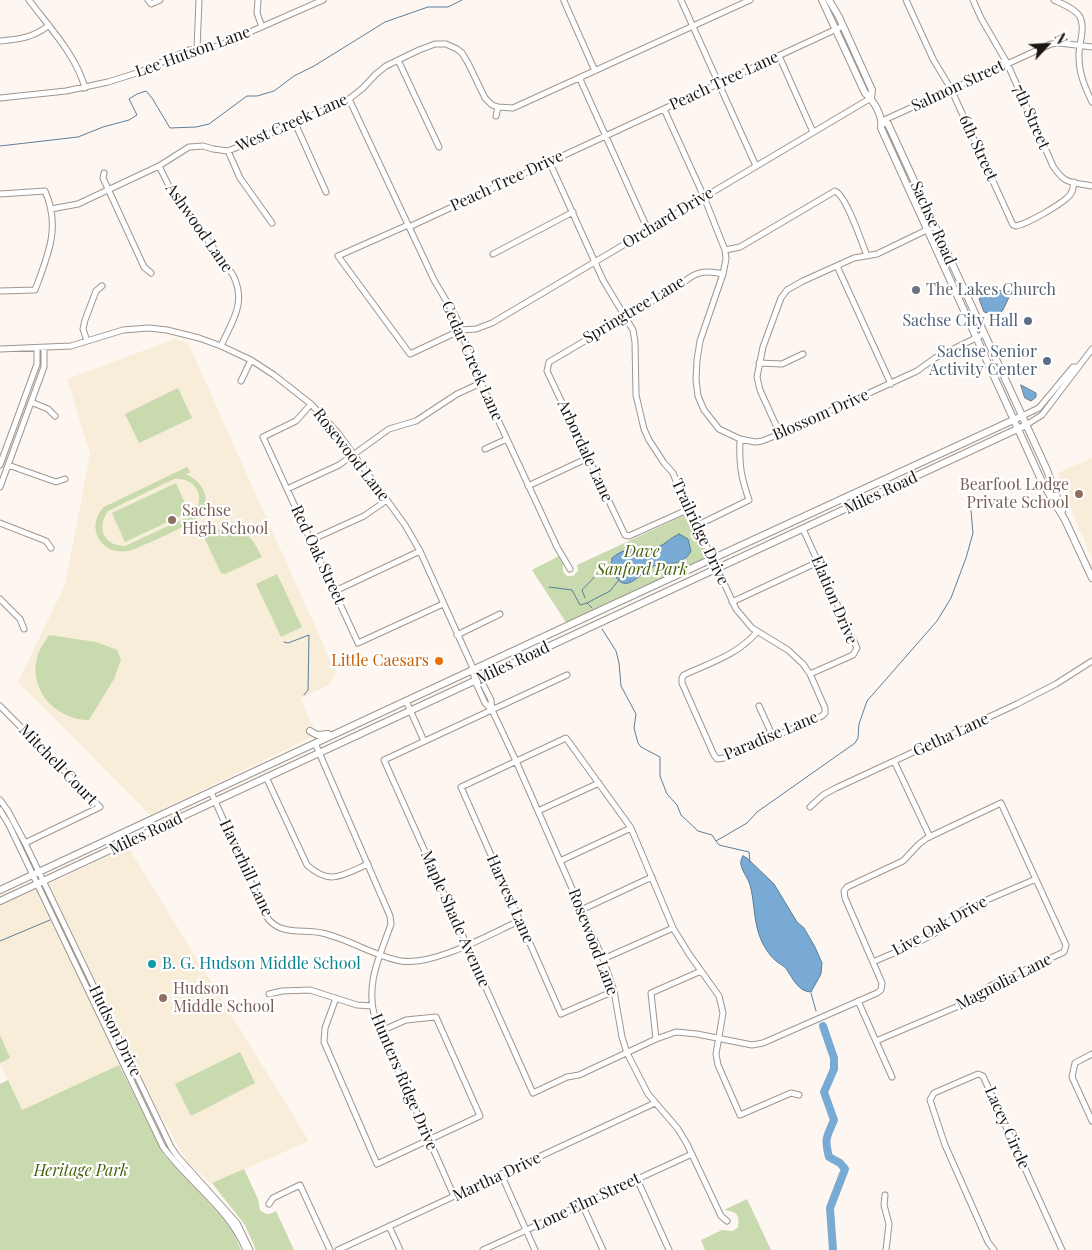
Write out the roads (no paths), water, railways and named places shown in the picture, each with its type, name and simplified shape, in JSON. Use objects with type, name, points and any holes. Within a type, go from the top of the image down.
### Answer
[{"type":"main road","name":"Sachse Road","points":[[822,0],[865,93],[871,98],[882,121],[881,128],[1043,484],[1089,562],[1092,578]]},
{"type":"main road","name":"Sachse Road","points":[[829,0],[872,90],[871,98]]},
{"type":"main road","name":"Sachse Road","points":[[882,121],[888,124],[1048,470],[1065,520]]},
{"type":"main road","name":"Miles Road","points":[[0,890],[1022,416]]},
{"type":"main road","name":"Miles Road","points":[[0,901],[1026,425]]},
{"type":"main road","points":[[860,491],[865,501]]},
{"type":"main road","points":[[612,605],[617,616]]},
{"type":"main road","points":[[310,731],[317,735],[339,732]]},
{"type":"main road","points":[[111,839],[115,848]]},
{"type":"street","points":[[29,0],[77,65],[85,88]]},
{"type":"street","points":[[148,0],[151,4],[160,0]]},
{"type":"street","points":[[197,49],[199,0]]},
{"type":"street","points":[[258,0],[257,14],[262,27]]},
{"type":"street","name":"Lee Hutson Lane","points":[[0,98],[85,88],[140,72],[180,53],[218,46],[322,0]]},
{"type":"street","points":[[681,0],[756,166]]},
{"type":"street","points":[[496,116],[498,108],[518,106],[750,0]]},
{"type":"street","name":"6th Street","points":[[906,0],[933,59],[951,89],[1013,225],[1016,226],[1029,222],[1068,197],[1073,191],[1074,182]]},
{"type":"street","name":"7th Street","points":[[973,0],[981,18],[1007,63],[1053,166],[1060,177],[1092,186]]},
{"type":"street","points":[[1054,0],[1076,12],[1080,17],[1082,30],[1079,55],[1080,72],[1092,102]]},
{"type":"street","points":[[564,1],[596,71]]},
{"type":"street","points":[[0,41],[26,38],[48,26]]},
{"type":"street","name":"Peach Tree Lane","points":[[606,136],[843,26]]},
{"type":"street","name":"West Creek Lane","points":[[51,210],[78,204],[159,166],[189,147],[203,146],[228,151],[295,124],[349,99],[376,74],[398,60],[435,44],[446,44],[462,54],[485,98],[498,108]]},
{"type":"street","name":"Salmon Street","points":[[882,121],[1051,44],[1092,46]]},
{"type":"street","points":[[779,56],[813,132]]},
{"type":"street","points":[[398,60],[439,147]]},
{"type":"street","points":[[580,79],[648,230]]},
{"type":"street","name":"Orchard Drive","points":[[461,330],[476,329],[492,323],[871,98]]},
{"type":"street","name":"Cedar Creek Lane","points":[[349,99],[434,280],[457,319],[481,383],[557,547],[570,569]]},
{"type":"street","name":"Blossom Drive","points":[[664,109],[704,197],[725,250],[726,259],[723,274],[700,342],[696,380],[698,396],[704,410],[719,428],[740,439],[754,442],[780,434],[924,368],[935,358],[984,334]]},
{"type":"street","points":[[295,124],[326,192]]},
{"type":"street","name":"Peach Tree Drive","points":[[409,226],[606,136]]},
{"type":"street","points":[[228,151],[240,178],[272,222]]},
{"type":"street","name":"Trailridge Drive","points":[[549,162],[595,262],[633,330],[635,342],[635,388],[644,429],[654,449],[673,473],[687,510],[713,559],[732,602],[743,619],[757,632],[788,650],[803,664],[810,674],[825,708],[825,713]]},
{"type":"street","name":"Ashwood Lane","points":[[159,166],[170,188],[233,275],[238,285],[239,302],[237,311],[221,346]]},
{"type":"street","points":[[104,173],[102,178],[144,267],[151,272]]},
{"type":"street","points":[[0,194],[45,191],[51,210],[53,228],[50,249],[35,290],[0,291]]},
{"type":"street","points":[[725,250],[740,247],[835,191],[841,195],[867,256]]},
{"type":"street","points":[[494,254],[573,212]]},
{"type":"street","points":[[409,226],[338,256],[410,354],[461,330]]},
{"type":"street","points":[[780,434],[760,390],[757,377],[759,363],[772,320],[781,298],[788,290],[803,281],[854,258],[877,254],[935,226]]},
{"type":"street","points":[[837,266],[891,384]]},
{"type":"street","name":"Springtree Lane","points":[[549,362],[683,283],[689,277],[709,271],[723,274]]},
{"type":"street","points":[[87,341],[83,329],[85,320],[96,291],[102,286]]},
{"type":"street","name":"Rosewood Lane","points":[[0,349],[71,346],[123,330],[148,328],[167,330],[221,346],[251,360],[311,404],[338,433],[405,525],[420,551],[478,680],[485,703],[492,710],[516,760],[603,959],[614,991],[622,1037],[627,1053],[639,1078],[655,1103],[678,1129],[721,1216],[727,1221]]},
{"type":"street","points":[[0,466],[37,364],[38,348]]},
{"type":"street","points":[[0,487],[44,367],[44,348]]},
{"type":"street","points":[[1026,425],[1042,415],[1092,349]]},
{"type":"street","points":[[759,363],[782,364],[803,354]]},
{"type":"street","points":[[241,381],[251,360]]},
{"type":"street","name":"Arbordale Lane","points":[[549,362],[547,371],[625,535],[630,536],[687,510]]},
{"type":"street","points":[[1022,416],[1039,408],[1072,368],[1077,367]]},
{"type":"street","points":[[287,489],[339,465],[389,429],[416,421],[457,394],[481,383]]},
{"type":"street","points":[[31,402],[48,409],[55,416]]},
{"type":"street","name":"Red Oak Street","points":[[311,404],[296,421],[263,437],[358,643],[443,604]]},
{"type":"street","points":[[485,449],[507,439]]},
{"type":"street","points":[[696,526],[749,500],[743,484],[739,463],[740,439]]},
{"type":"street","points":[[528,486],[588,458]]},
{"type":"street","points":[[8,465],[56,482],[65,479]]},
{"type":"street","points":[[311,540],[364,516],[387,500]]},
{"type":"street","points":[[0,523],[46,541],[51,548]]},
{"type":"street","name":"Elation Drive","points":[[803,529],[857,648],[853,655],[810,674]]},
{"type":"street","points":[[335,592],[420,551]]},
{"type":"street","points":[[732,602],[818,562]]},
{"type":"street","points":[[0,599],[20,619],[24,629]]},
{"type":"street","points":[[457,635],[500,614]]},
{"type":"street","name":"Paradise Lane","points":[[757,632],[747,644],[736,651],[684,675],[682,678],[682,683],[717,759],[724,758],[822,716],[825,713]]},
{"type":"street","name":"Getha Lane","points":[[810,807],[836,788],[1017,704],[1056,684],[1092,661]]},
{"type":"street","name":"Maple Shade Avenue","points":[[567,675],[384,760],[532,1093],[567,1077],[579,1075],[627,1053]]},
{"type":"street","points":[[406,701],[424,741]]},
{"type":"street","name":"Mitchell Court","points":[[0,706],[100,807],[25,842]]},
{"type":"street","points":[[759,706],[773,737]]},
{"type":"street","points":[[516,760],[566,738],[631,828],[673,928],[719,996],[723,1013],[716,1054],[718,1065],[740,1115],[791,1093],[799,1095]]},
{"type":"street","name":"Hunters Ridge Drive","points":[[315,744],[390,916],[391,924],[372,981],[372,1006],[381,1031],[454,1196]]},
{"type":"street","name":"Harvest Lane","points":[[516,760],[461,787],[562,1014],[614,991]]},
{"type":"street","points":[[627,1053],[676,1032],[752,1044],[763,1043],[881,990],[882,984],[845,898],[844,891],[847,887],[903,860],[919,844],[930,837],[894,761]]},
{"type":"street","points":[[266,777],[307,865],[317,874],[330,878],[368,864]]},
{"type":"street","points":[[538,811],[599,784]]},
{"type":"street","name":"Haverhill Lane","points":[[211,792],[270,922],[284,930],[322,933],[400,961],[416,962],[433,959],[519,921]]},
{"type":"street","name":"Hudson Drive","points":[[0,800],[25,842],[36,874]]},
{"type":"street","name":"Magnolia Lane","points":[[876,1041],[976,998],[995,983],[1065,951],[1066,945],[1001,803],[930,837]]},
{"type":"street","name":"Hudson Drive","points":[[0,810],[36,874],[171,1147],[237,1223],[250,1250]]},
{"type":"street","points":[[560,861],[631,828]]},
{"type":"street","points":[[581,910],[652,877]]},
{"type":"street","name":"Live Oak Drive","points":[[873,962],[944,928],[954,916],[964,910],[1036,879]]},
{"type":"street","name":"Hudson Drive","points":[[40,882],[163,1147],[231,1223],[246,1250]]},
{"type":"street","points":[[603,959],[673,928]]},
{"type":"street","points":[[656,1039],[651,993],[701,971]]},
{"type":"street","points":[[269,994],[282,991],[310,990],[357,1005],[372,1006]]},
{"type":"street","points":[[336,998],[325,1028],[324,1042],[377,1164],[480,1116],[436,1017],[406,1020],[381,1031]]},
{"type":"street","points":[[858,1001],[892,1077]]},
{"type":"street","points":[[1092,1054],[1075,1063],[1072,1070],[1072,1076],[1092,1121]]},
{"type":"street","name":"Lacey Circle","points":[[994,1250],[988,1242],[945,1145],[930,1100],[934,1093],[978,1074],[983,1076],[1062,1250]]},
{"type":"street","name":"Martha Drive","points":[[338,1250],[655,1103]]},
{"type":"street","name":"Lone Elm Street","points":[[483,1250],[692,1154]]},
{"type":"street","points":[[501,1174],[535,1250]]},
{"type":"street","points":[[637,1179],[669,1250]]},
{"type":"street","points":[[268,1204],[273,1198],[300,1185],[330,1250]]},
{"type":"street","points":[[885,1195],[884,1205],[889,1224],[886,1250]]},
{"type":"street","points":[[582,1204],[603,1250]]},
{"type":"street","points":[[389,1226],[400,1250]]},
{"type":"water","points":[[1005,290],[1008,292],[1010,290],[1011,293],[1003,310],[998,315],[984,312],[979,299],[988,293]]},
{"type":"water","points":[[1021,385],[1036,393],[1036,397],[1031,401],[1025,398]]},
{"type":"water","points":[[679,534],[688,539],[691,551],[684,559],[652,567],[631,582],[621,582],[616,577],[612,568],[612,558],[619,553],[631,549],[652,549]]},
{"type":"water","points":[[743,856],[774,884],[815,947],[822,963],[821,974],[811,992],[803,990],[794,981],[786,969],[771,956],[762,942],[757,928],[752,892],[741,866]]},
{"type":"waterway","points":[[0,146],[78,137],[103,127],[129,120],[137,115],[129,99],[146,91],[170,128],[196,127],[209,124],[247,96],[257,96],[274,91],[294,76],[314,66],[385,22],[428,7],[448,7],[462,0]]},
{"type":"waterway","points":[[750,862],[749,852],[719,845],[716,841],[747,823],[757,812],[855,743],[858,738],[859,724],[867,701],[937,621],[951,598],[973,533],[970,499]]},
{"type":"waterway","points":[[607,567],[611,565]]},
{"type":"waterway","points":[[585,598],[582,590],[603,568]]},
{"type":"waterway","points":[[592,608],[587,603],[610,591],[618,581]]},
{"type":"waterway","points":[[549,587],[572,590],[580,605],[587,603]]},
{"type":"waterway","points":[[602,629],[616,651],[621,686],[636,714],[634,728],[638,743],[641,747],[660,757],[660,776],[667,794],[677,805],[681,815],[698,831],[712,835],[716,841]]},
{"type":"waterway","points":[[284,642],[288,643],[309,635],[308,690],[304,695]]},
{"type":"waterway","points":[[0,941],[50,920]]},
{"type":"waterway","points":[[811,993],[816,1011]]},
{"type":"waterway","points":[[823,1026],[834,1058],[834,1069],[824,1092],[834,1120],[827,1137],[827,1145],[829,1157],[840,1163],[845,1169],[830,1208],[833,1250]]},
{"type":"place","name":"The Lakes Church","points":[[916,290]]},
{"type":"place","name":"Sachse City Hall","points":[[1028,321]]},
{"type":"place","name":"Sachse Senior Activity Center","points":[[1047,361]]},
{"type":"place","name":"Bearfoot Lodge Private School","points":[[1079,494]]},
{"type":"place","name":"Sachse High School","points":[[172,520]]},
{"type":"place","name":"Little Caesars","points":[[439,661]]},
{"type":"place","name":"B. G. Hudson Middle School","points":[[152,964]]},
{"type":"place","name":"Hudson Middle School","points":[[163,998]]},
{"type":"park label","name":"Dave Sanford Park","points":[[642,561]]},
{"type":"park label","name":"Heritage Park","points":[[81,1171]]}]
